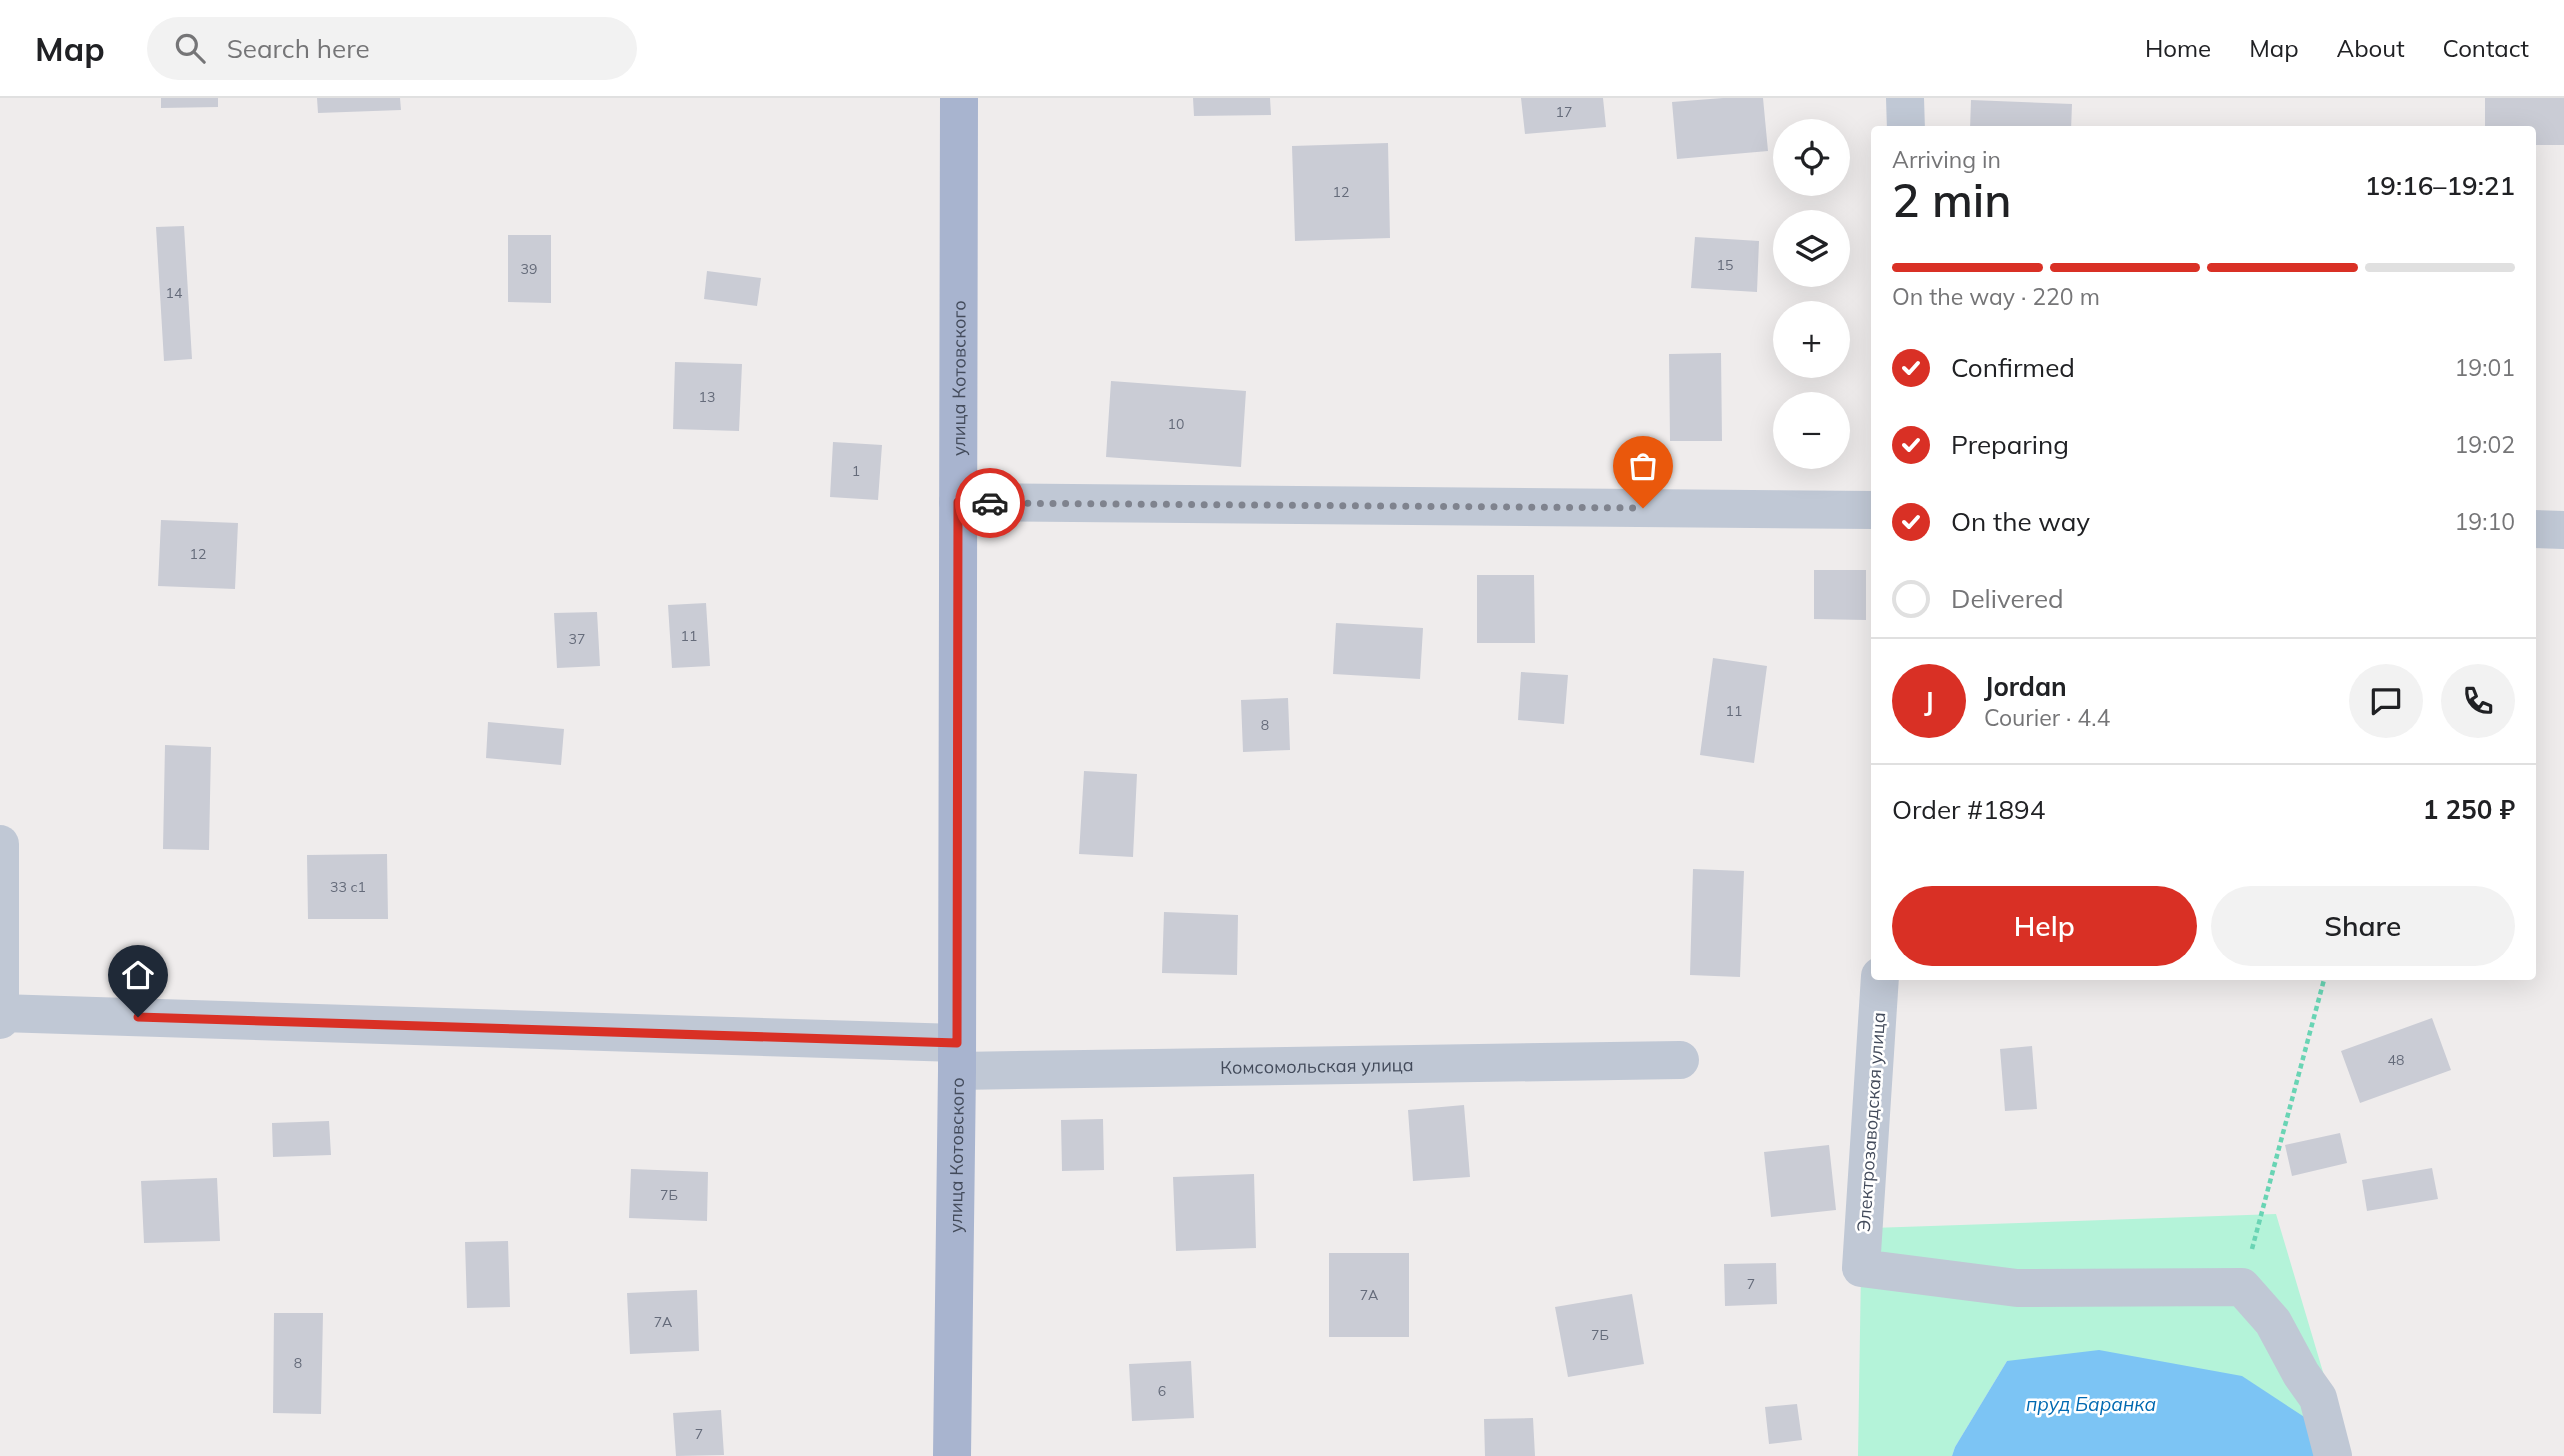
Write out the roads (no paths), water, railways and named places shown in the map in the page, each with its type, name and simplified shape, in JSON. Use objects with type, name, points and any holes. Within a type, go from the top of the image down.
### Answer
[{"type":"main road","name":"улица Котовского","points":[[952,1456],[957,1057],[959,98]]},
{"type":"street","points":[[1905,98],[1906,126]]},
{"type":"street","points":[[958,502],[1871,510]]},
{"type":"street","points":[[2536,529],[2564,530]]},
{"type":"street","points":[[0,844],[0,1015]]},
{"type":"street","name":"Электрозаводская улица","points":[[1880,980],[1861,1268],[2017,1288],[2242,1287],[2273,1322],[2301,1374],[2318,1398],[2333,1456]]},
{"type":"street","name":"Комсомольская улица","points":[[0,1015],[957,1057],[1680,1060]]},
{"type":"water","name":"пруд Баранка","points":[[2099,1350],[2242,1376],[2312,1422],[2320,1456],[1952,1456],[2007,1361]]}]
